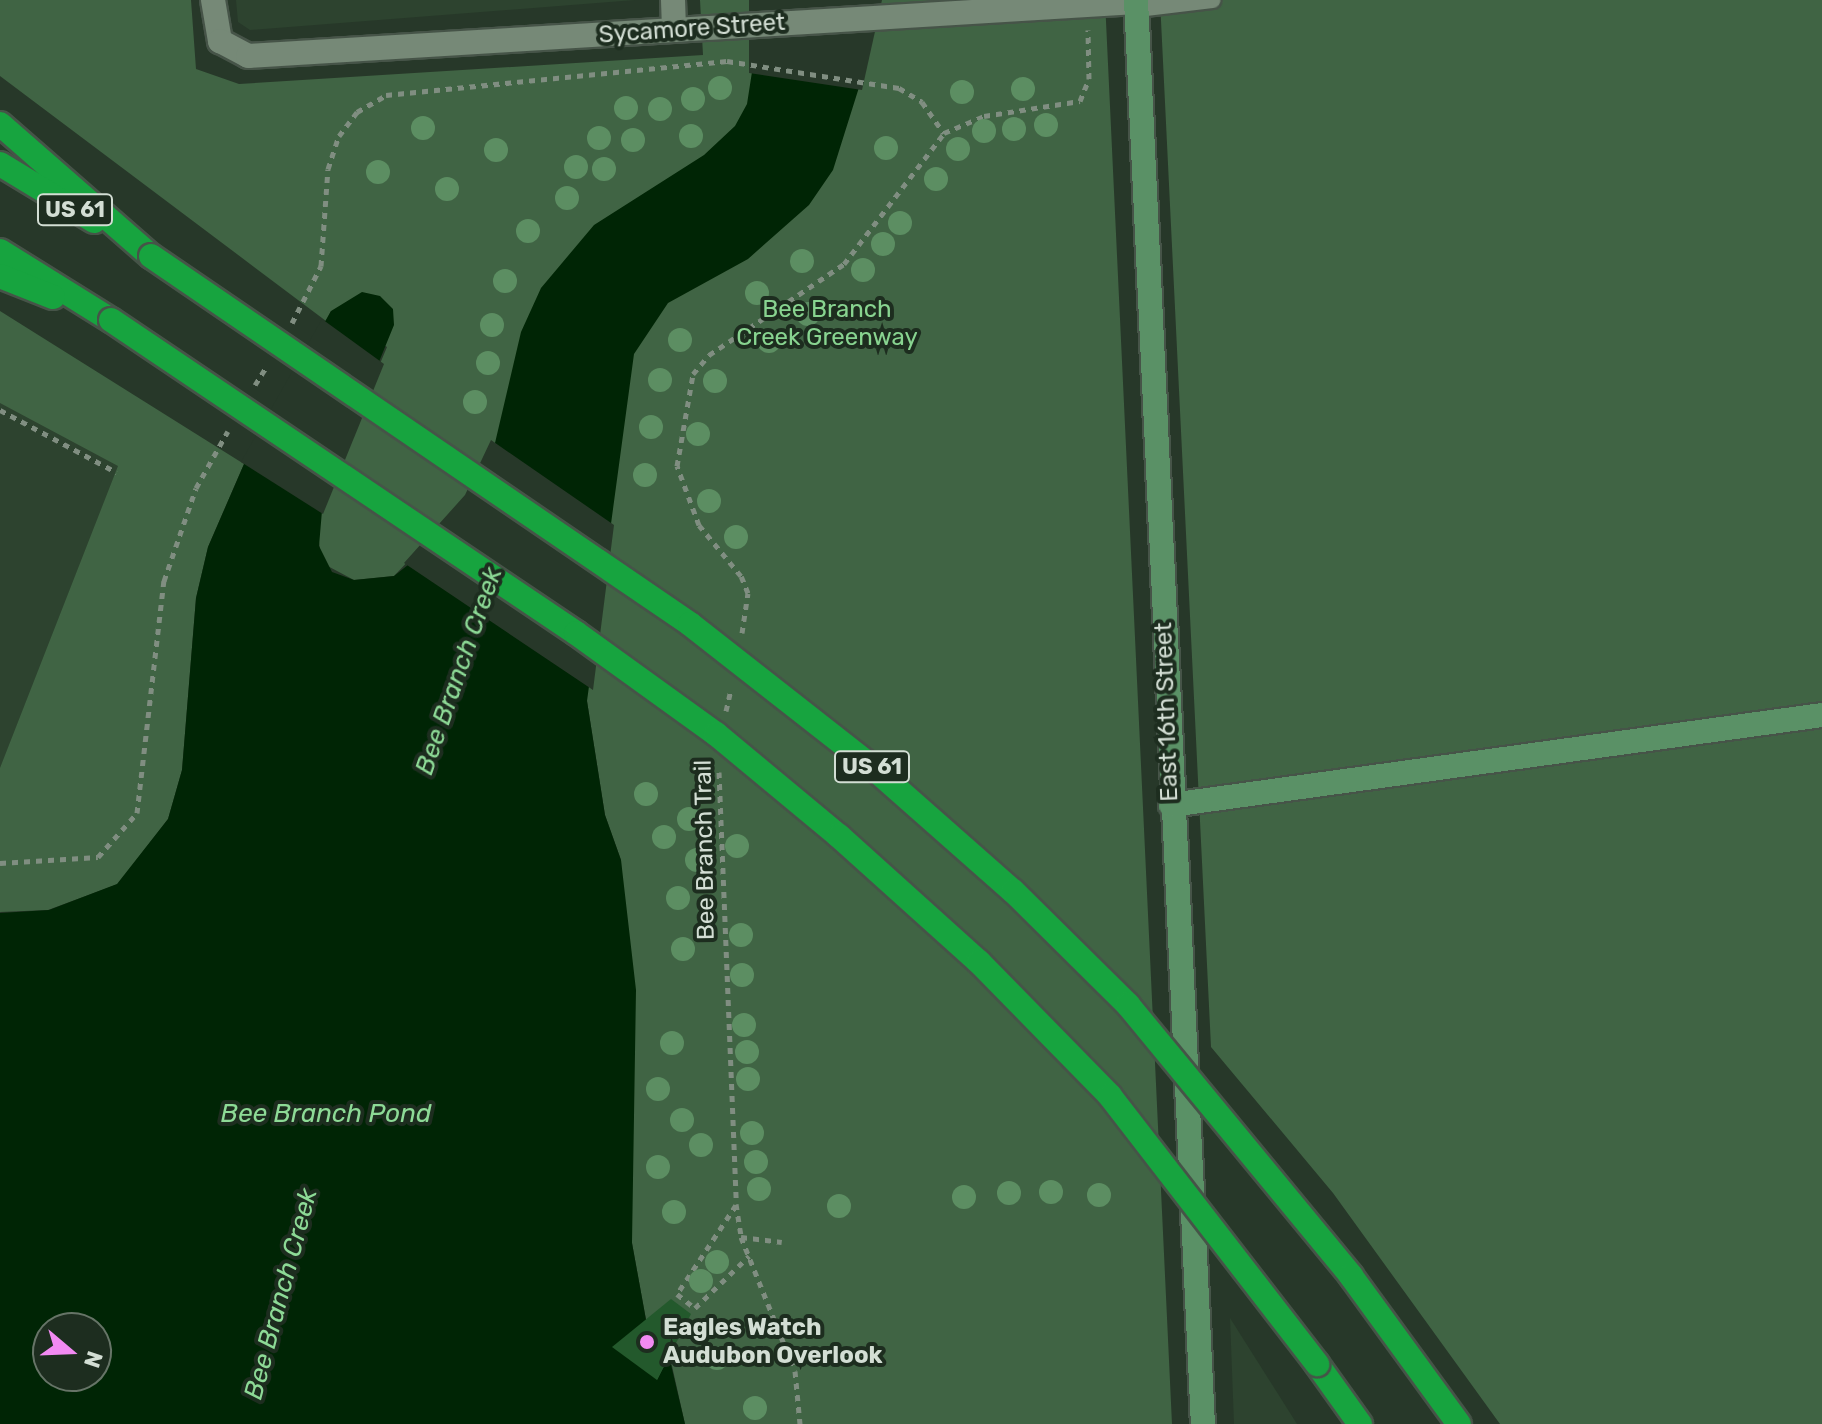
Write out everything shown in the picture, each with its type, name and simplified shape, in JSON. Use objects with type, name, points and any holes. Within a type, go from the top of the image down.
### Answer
[{"type":"highway","points":[[0,124],[151,256]]},
{"type":"highway","name":"US 61","points":[[0,164],[151,256],[690,624],[871,766],[1013,891],[1128,1005],[1351,1276],[1459,1424]]},
{"type":"highway","name":"US 61","points":[[0,251],[111,320],[576,633],[716,734],[839,836],[979,962],[1110,1096],[1360,1424]]},
{"type":"highway","points":[[0,276],[111,320]]},
{"type":"highway","points":[[1317,1364],[1348,1424]]},
{"type":"street","name":"Sycamore Street","points":[[213,0],[220,41],[248,56],[1137,3]]},
{"type":"street","points":[[673,0],[674,30]]},
{"type":"street","name":"East 16th Street","points":[[1137,3],[1171,805],[1203,1424]]},
{"type":"street","points":[[1171,805],[1822,715]]},
{"type":"lane","points":[[1137,3],[1212,0]]},
{"type":"path","points":[[739,649],[748,593],[699,525],[677,466],[693,374],[709,355],[844,264],[944,133],[984,116],[1080,101],[1089,79],[1088,33]]},
{"type":"path","points":[[640,60],[641,71],[727,61],[878,84],[913,93],[944,133]]},
{"type":"path","points":[[0,410],[116,472]]},
{"type":"path","points":[[725,722],[733,679]]},
{"type":"path","name":"Bee Branch Trail","points":[[720,759],[736,1204],[741,1237],[795,1371],[800,1424]]},
{"type":"path","points":[[736,1204],[677,1294],[695,1308],[749,1256]]},
{"type":"path","points":[[741,1237],[782,1242]]},
{"type":"shaded area","points":[[236,0],[635,0],[250,30],[238,22]]},
{"type":"shaded area","points":[[0,382],[244,464],[0,912]]},
{"type":"shaded area","points":[[1230,1318],[1297,1424],[1234,1424]]},
{"type":"green space","name":"Bee Branch Creek Greenway","points":[[0,0],[191,0],[196,69],[239,84],[703,55],[700,0],[1105,0],[1172,1424],[685,1424],[670,1357],[657,1380],[632,1243],[621,860],[605,815],[587,701],[469,497],[394,576],[354,580],[322,563],[317,528],[323,499],[387,347],[331,311],[326,321],[0,76]]},
{"type":"green space","points":[[1160,0],[1822,0],[1822,1424],[1500,1424],[1333,1193],[1211,1047]]},
{"type":"green space","points":[[0,311],[244,464],[208,547],[196,598],[182,770],[168,819],[118,884],[48,910],[0,912],[0,768],[118,466],[0,403]]},
{"type":"water","name":"Bee Branch Pond","points":[[754,59],[861,81],[833,170],[809,205],[748,259],[668,303],[634,354],[587,701],[605,815],[621,860],[636,990],[632,1243],[657,1380],[669,1356],[685,1424],[0,1424],[0,913],[49,910],[117,884],[168,819],[182,770],[196,598],[208,547],[244,464],[331,311],[362,292],[380,296],[393,309],[394,325],[323,499],[319,546],[332,572],[354,580],[394,576],[413,561],[469,497],[495,443],[521,332],[541,288],[594,225],[704,155],[735,126],[747,104]]},
{"type":"pier","points":[[749,0],[882,0],[862,90],[749,73]]},
{"type":"pier","points":[[322,319],[384,364],[323,514],[241,462]]},
{"type":"pier","points":[[491,440],[614,525],[593,690],[404,563],[465,495]]},
{"type":"building","name":"Eagles Watch Audubon Overlook","points":[[671,1299],[691,1314],[657,1380],[612,1347]]},
{"type":"place","name":"Eagles Watch Audubon Overlook","points":[[647,1342]]},
{"type":"water label","name":"Bee Branch Creek","points":[[459,671]]},
{"type":"water label","name":"Bee Branch Creek","points":[[281,1294]]}]
